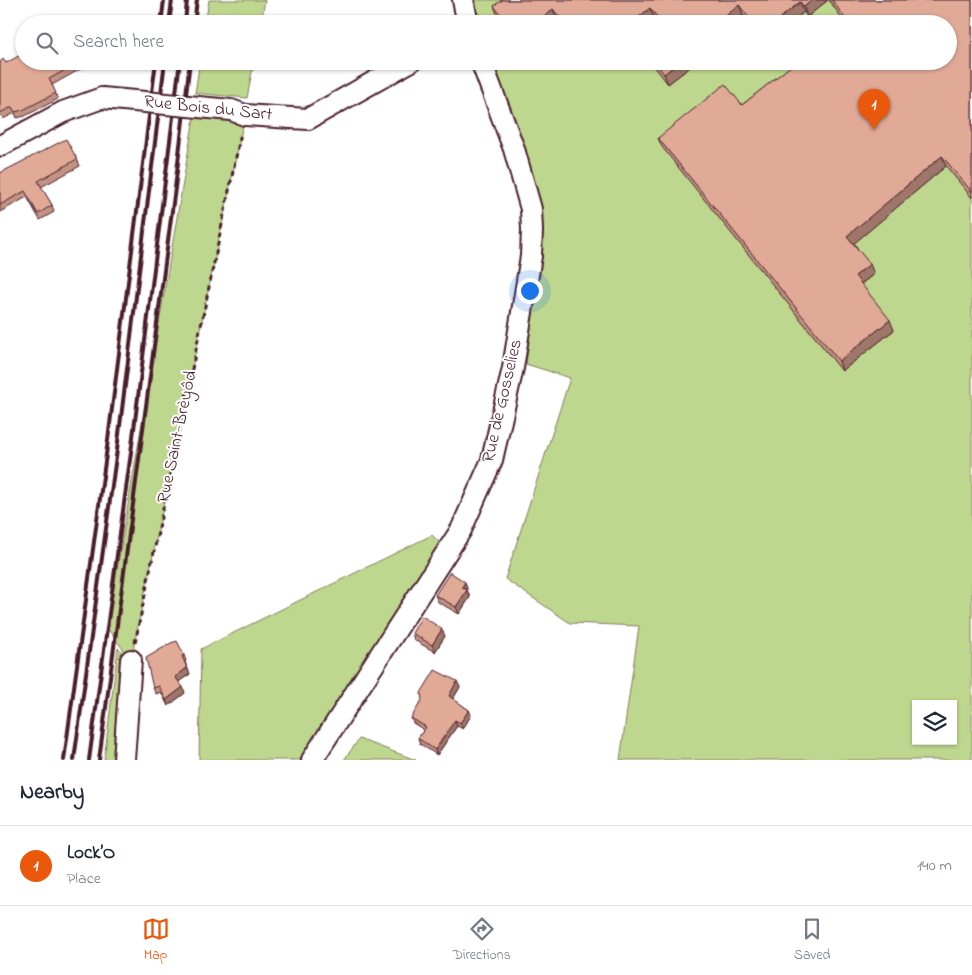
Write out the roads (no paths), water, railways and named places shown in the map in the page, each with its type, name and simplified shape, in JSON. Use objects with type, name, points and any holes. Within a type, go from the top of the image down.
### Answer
[{"type":"street","points":[[463,0],[466,15]]},
{"type":"street","name":"Rue Bois du Sart","points":[[0,146],[63,112],[102,98],[308,119],[396,70]]},
{"type":"street","name":"Rue de Gosselies","points":[[312,760],[461,530],[492,460],[513,368],[530,256],[532,230],[530,209],[514,149],[484,70]]},
{"type":"street","points":[[124,760],[131,660]]},
{"type":"railway","points":[[162,15],[164,0]]},
{"type":"railway","points":[[170,15],[172,0]]},
{"type":"railway","points":[[186,15],[187,0]]},
{"type":"railway","points":[[195,15],[197,0]]},
{"type":"railway","points":[[64,760],[108,440],[155,70]]},
{"type":"railway","points":[[74,760],[118,442],[164,70]]},
{"type":"railway","points":[[89,760],[132,445],[179,70]]},
{"type":"railway","points":[[99,760],[189,70]]},
{"type":"place","name":"Lock’O","points":[[874,130]]}]
